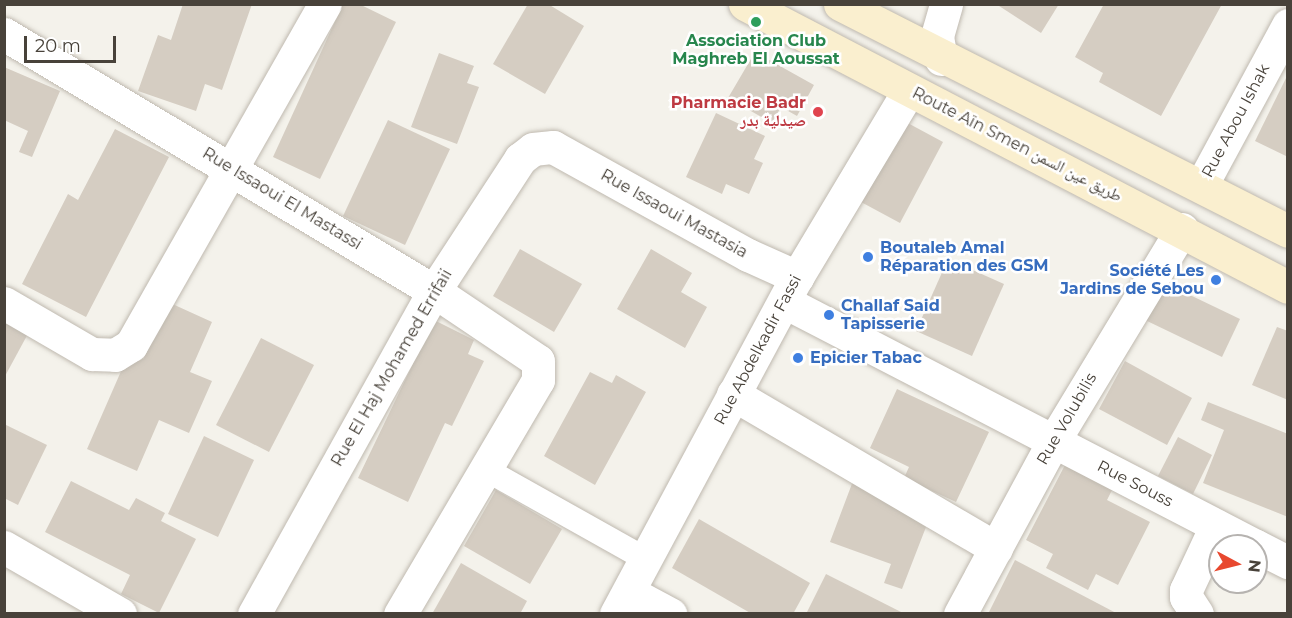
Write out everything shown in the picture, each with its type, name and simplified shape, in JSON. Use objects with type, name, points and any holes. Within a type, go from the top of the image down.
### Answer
[{"type":"main road","name":"Route Aïn Smen طريق عين السمن","points":[[745,4],[1182,229],[1287,287]]},
{"type":"main road","points":[[840,4],[879,14],[941,58],[1287,231]]},
{"type":"street","points":[[4,303],[92,354],[104,357],[123,352],[131,345],[325,4]]},
{"type":"street","points":[[941,58],[937,36],[946,4]]},
{"type":"street","name":"Rue Abou Ishak","points":[[1201,186],[1287,25]]},
{"type":"street","name":"Rue Issaoui El Mastassi","points":[[4,34],[231,168],[533,354],[540,368],[538,380],[485,469]]},
{"type":"street","name":"Rue Abdelkadir Fassi","points":[[622,603],[791,289],[909,90]]},
{"type":"street","name":"Rue Issaoui Mastasia","points":[[553,147],[748,255],[791,289],[1053,442]]},
{"type":"street","name":"Rue El Haj Mohamed Errifaii","points":[[254,614],[434,291],[520,159],[533,149],[553,147]]},
{"type":"street","name":"Rue Volubilis","points":[[960,614],[1053,442],[1182,229]]},
{"type":"street","points":[[733,394],[996,548]]},
{"type":"street","name":"Rue Souss","points":[[1053,442],[1232,534]]},
{"type":"street","points":[[400,614],[485,469],[647,560]]},
{"type":"street","points":[[1197,614],[1186,597],[1186,590],[1216,526]]},
{"type":"street","points":[[4,547],[120,614]]},
{"type":"street","name":"Rue Souss","points":[[1268,552],[1287,562]]},
{"type":"street","points":[[622,603],[670,614]]},
{"type":"building","points":[[183,4],[252,4],[222,90],[205,84],[196,111],[138,91],[158,35],[171,40]]},
{"type":"building","points":[[343,4],[359,4],[396,22],[320,179],[273,157]]},
{"type":"building","points":[[528,4],[548,4],[584,26],[545,94],[493,64]]},
{"type":"building","points":[[996,4],[1059,4],[1041,33]]},
{"type":"building","points":[[1104,4],[1222,4],[1161,116],[1099,82],[1103,73],[1075,57]]},
{"type":"building","points":[[755,52],[814,85],[797,116],[781,107],[772,123],[728,98]]},
{"type":"building","points":[[439,53],[474,66],[467,83],[479,87],[457,144],[411,127]]},
{"type":"building","points":[[4,67],[60,91],[32,157],[19,152],[28,131],[4,120]]},
{"type":"building","points":[[1288,74],[1288,157],[1255,141]]},
{"type":"building","points":[[716,113],[765,136],[754,159],[763,163],[749,194],[726,184],[722,194],[686,177]]},
{"type":"building","points":[[388,120],[450,149],[405,245],[343,216]]},
{"type":"building","points":[[904,121],[943,142],[900,223],[861,202]]},
{"type":"building","points":[[115,129],[169,157],[86,317],[22,284],[68,194],[78,200]]},
{"type":"building","points":[[520,249],[582,284],[554,332],[493,296]]},
{"type":"building","points":[[651,249],[692,273],[681,292],[707,307],[685,348],[617,309]]},
{"type":"building","points":[[948,259],[1004,284],[972,356],[916,331]]},
{"type":"building","points":[[1167,284],[1240,319],[1222,357],[1145,320]]},
{"type":"building","points":[[168,302],[212,322],[190,372],[212,381],[189,433],[159,420],[137,471],[87,449],[129,353],[143,359]]},
{"type":"building","points":[[4,316],[30,330],[4,378]]},
{"type":"building","points":[[434,320],[474,340],[468,354],[484,361],[452,426],[445,423],[408,502],[358,478]]},
{"type":"building","points":[[1277,327],[1288,331],[1288,400],[1252,385]]},
{"type":"building","points":[[261,338],[314,365],[269,452],[216,425]]},
{"type":"building","points":[[1125,361],[1192,398],[1167,445],[1099,409]]},
{"type":"building","points":[[590,372],[612,383],[616,375],[646,392],[595,485],[544,456]]},
{"type":"building","points":[[897,389],[989,432],[956,502],[904,478],[909,467],[870,448]]},
{"type":"building","points":[[1208,402],[1288,434],[1288,517],[1203,483],[1224,430],[1201,420]]},
{"type":"building","points":[[4,424],[47,445],[18,505],[4,498]]},
{"type":"building","points":[[204,436],[254,460],[218,537],[168,514]]},
{"type":"building","points":[[1178,437],[1212,455],[1193,494],[1158,476]]},
{"type":"building","points":[[1065,465],[1112,490],[1107,500],[1150,522],[1118,585],[1096,574],[1088,590],[1046,568],[1053,554],[1026,540]]},
{"type":"building","points":[[71,481],[129,510],[136,498],[165,513],[161,521],[196,539],[159,613],[121,594],[130,575],[45,532]]},
{"type":"building","points":[[853,481],[926,527],[902,589],[884,583],[891,564],[830,542]]},
{"type":"building","points":[[496,490],[562,529],[530,584],[464,546]]},
{"type":"building","points":[[699,519],[810,583],[793,614],[752,614],[672,568]]},
{"type":"building","points":[[1015,560],[1118,614],[988,614]]},
{"type":"building","points":[[461,563],[527,601],[520,614],[432,614]]},
{"type":"building","points":[[826,574],[905,614],[806,614]]},
{"type":"place","name":"Association Club Maghreb El Aoussat","points":[[756,22]]},
{"type":"place","name":"Pharmacie Badr صيدلية بدر","points":[[818,112]]},
{"type":"place","name":"Boutaleb Amal Réparation des GSM","points":[[868,257]]},
{"type":"place","name":"Société Les Jardins de Sebou","points":[[1216,280]]},
{"type":"place","name":"Challaf Said Tapisserie","points":[[829,315]]},
{"type":"place","name":"Epicier Tabac","points":[[798,358]]}]
